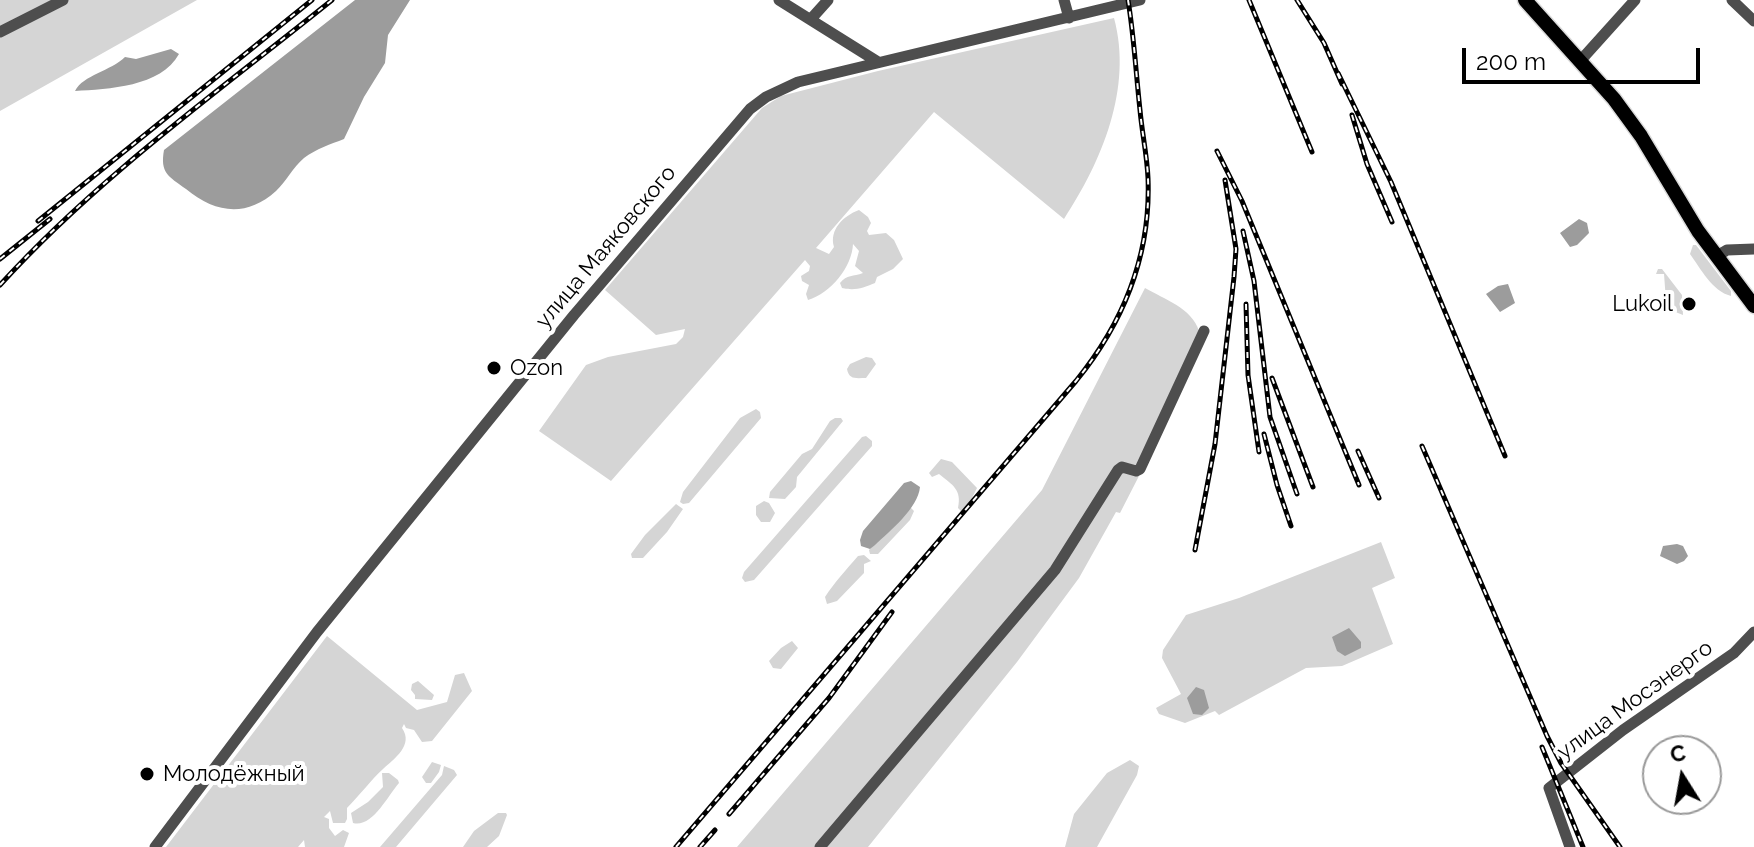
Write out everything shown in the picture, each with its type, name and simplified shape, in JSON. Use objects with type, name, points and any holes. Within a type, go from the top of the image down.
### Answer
[{"type":"main road","points":[[1525,0],[1581,60],[1641,136],[1675,196],[1754,306]]},
{"type":"street","points":[[0,32],[63,0]]},
{"type":"street","points":[[779,0],[878,62]]},
{"type":"street","points":[[811,19],[828,0]]},
{"type":"street","points":[[1064,0],[1069,18]]},
{"type":"street","name":"улица Маяковского","points":[[155,847],[317,632],[574,315],[750,109],[782,87],[1140,0]]},
{"type":"street","points":[[1581,60],[1635,0]]},
{"type":"street","points":[[1732,0],[1754,21]]},
{"type":"street","points":[[1717,256],[1727,250],[1754,249]]},
{"type":"street","points":[[820,847],[1055,570],[1118,470],[1122,467],[1136,471],[1140,469],[1204,331]]},
{"type":"street","name":"улица Мосэнерго","points":[[1570,847],[1549,788],[1623,730],[1734,653],[1754,632]]},
{"type":"shaded area","points":[[0,0],[197,0],[0,111]]},
{"type":"shaded area","points":[[355,0],[410,0],[388,35],[385,63],[344,139],[304,158],[276,191],[265,200],[242,209],[208,203],[170,177],[164,169],[164,150]]},
{"type":"shaded area","points":[[1114,18],[1119,44],[1117,97],[1102,148],[1064,219],[934,112],[816,248],[829,254],[834,247],[835,229],[859,210],[871,223],[867,231],[869,235],[886,233],[894,240],[903,259],[893,269],[867,286],[842,288],[840,283],[845,278],[863,273],[855,266],[859,251],[853,244],[849,261],[839,278],[825,292],[808,300],[809,285],[802,281],[801,276],[809,271],[810,266],[805,260],[611,481],[539,431],[586,365],[608,357],[676,344],[683,337],[685,329],[656,335],[605,290],[762,108],[781,96],[878,71]]},
{"type":"shaded area","points":[[171,49],[179,54],[171,65],[147,80],[118,87],[75,91],[84,81],[125,57],[136,59]]},
{"type":"shaded area","points":[[1579,219],[1587,223],[1589,233],[1577,245],[1570,247],[1560,233]]},
{"type":"shaded area","points":[[1693,245],[1731,291],[1731,296],[1718,289],[1703,273],[1690,254]]},
{"type":"shaded area","points":[[1658,269],[1662,269],[1682,295],[1683,315],[1659,301],[1661,298],[1661,301],[1666,301],[1664,274],[1656,274]]},
{"type":"shaded area","points":[[1508,284],[1515,303],[1500,312],[1486,294]]},
{"type":"shaded area","points":[[1145,288],[1184,310],[1199,331],[1138,462],[1139,476],[1079,578],[1017,662],[868,847],[737,847],[1042,490]]},
{"type":"shaded area","points":[[866,357],[872,358],[876,364],[866,378],[851,377],[847,369],[850,364]]},
{"type":"shaded area","points":[[756,409],[761,418],[689,503],[680,502],[683,492],[740,418]]},
{"type":"shaded area","points":[[835,418],[843,421],[797,477],[796,487],[785,499],[769,498],[770,492],[802,454],[812,449]]},
{"type":"shaded area","points":[[866,436],[872,441],[872,446],[754,580],[745,582],[742,578],[744,572]]},
{"type":"shaded area","points":[[941,459],[952,462],[977,488],[961,511],[955,488],[939,474],[932,477],[929,473]]},
{"type":"shaded area","points":[[911,481],[920,487],[909,511],[870,549],[861,546],[863,531],[904,483]]},
{"type":"shaded area","points":[[764,501],[775,513],[770,522],[761,522],[756,515],[756,506]]},
{"type":"shaded area","points":[[676,504],[683,509],[667,532],[643,558],[632,558],[631,554],[645,535]]},
{"type":"shaded area","points":[[910,507],[914,511],[910,520],[878,554],[870,554],[869,550]]},
{"type":"shaded area","points":[[1381,542],[1395,578],[1372,588],[1393,644],[1342,666],[1306,668],[1219,715],[1215,711],[1185,723],[1159,714],[1156,708],[1181,694],[1162,658],[1163,650],[1186,615],[1239,598]]},
{"type":"shaded area","points":[[1663,546],[1683,546],[1688,556],[1684,561],[1677,564],[1660,556]]},
{"type":"shaded area","points":[[864,555],[871,561],[864,564],[864,573],[837,601],[827,604],[825,597],[832,587],[858,556]]},
{"type":"shaded area","points":[[1349,628],[1361,642],[1361,648],[1345,656],[1337,651],[1332,637]]},
{"type":"shaded area","points":[[327,636],[417,710],[447,702],[455,675],[464,673],[472,691],[432,741],[422,742],[414,730],[406,728],[404,724],[404,746],[347,808],[345,823],[333,823],[330,811],[324,817],[329,819],[329,828],[335,836],[343,830],[349,833],[344,847],[305,847],[304,840],[298,847],[166,847]]},
{"type":"shaded area","points":[[792,641],[798,648],[781,669],[773,668],[769,661]]},
{"type":"shaded area","points":[[418,681],[434,695],[432,700],[415,699],[412,684]]},
{"type":"shaded area","points":[[1196,687],[1204,690],[1209,708],[1202,715],[1193,714],[1187,698]]},
{"type":"shaded area","points":[[1130,760],[1139,766],[1137,775],[1097,847],[1065,847],[1074,814],[1107,773]]},
{"type":"shaded area","points":[[432,762],[441,765],[439,772],[431,783],[426,783],[422,777]]},
{"type":"shaded area","points":[[444,766],[454,770],[457,775],[396,847],[380,847],[442,775]]},
{"type":"shaded area","points":[[382,773],[389,773],[399,783],[373,816],[367,821],[353,823],[351,813],[383,787]]},
{"type":"shaded area","points":[[498,813],[507,815],[499,836],[487,847],[463,847],[474,831]]},
{"type":"railway","points":[[38,221],[312,0]]},
{"type":"railway","points":[[0,285],[118,171],[332,0]]},
{"type":"railway","points":[[676,847],[1076,381],[1121,311],[1139,260],[1148,206],[1147,169],[1128,0]]},
{"type":"railway","points":[[1249,0],[1312,152]]},
{"type":"railway","points":[[1297,0],[1324,43],[1342,84]]},
{"type":"railway","points":[[1338,73],[1391,182],[1505,456]]},
{"type":"railway","points":[[1352,115],[1367,164],[1392,222]]},
{"type":"railway","points":[[1217,151],[1242,201],[1359,485]]},
{"type":"railway","points":[[1195,550],[1215,444],[1234,277],[1236,249],[1225,180]]},
{"type":"railway","points":[[0,259],[50,219]]},
{"type":"railway","points":[[1243,231],[1254,281],[1270,417],[1297,494]]},
{"type":"railway","points":[[1246,304],[1248,375],[1259,452]]},
{"type":"railway","points":[[1272,378],[1313,487]]},
{"type":"railway","points":[[1264,434],[1291,526]]},
{"type":"railway","points":[[1422,446],[1547,736],[1561,763],[1620,847]]},
{"type":"railway","points":[[1358,451],[1379,498]]},
{"type":"railway","points":[[729,814],[829,698],[892,612]]},
{"type":"railway","points":[[1542,747],[1583,847]]},
{"type":"railway","points":[[700,847],[715,830]]},
{"type":"place","name":"Lukoil","points":[[1689,304]]},
{"type":"place","name":"Ozon","points":[[494,368]]},
{"type":"place","name":"Молодёжный","points":[[147,774]]}]
